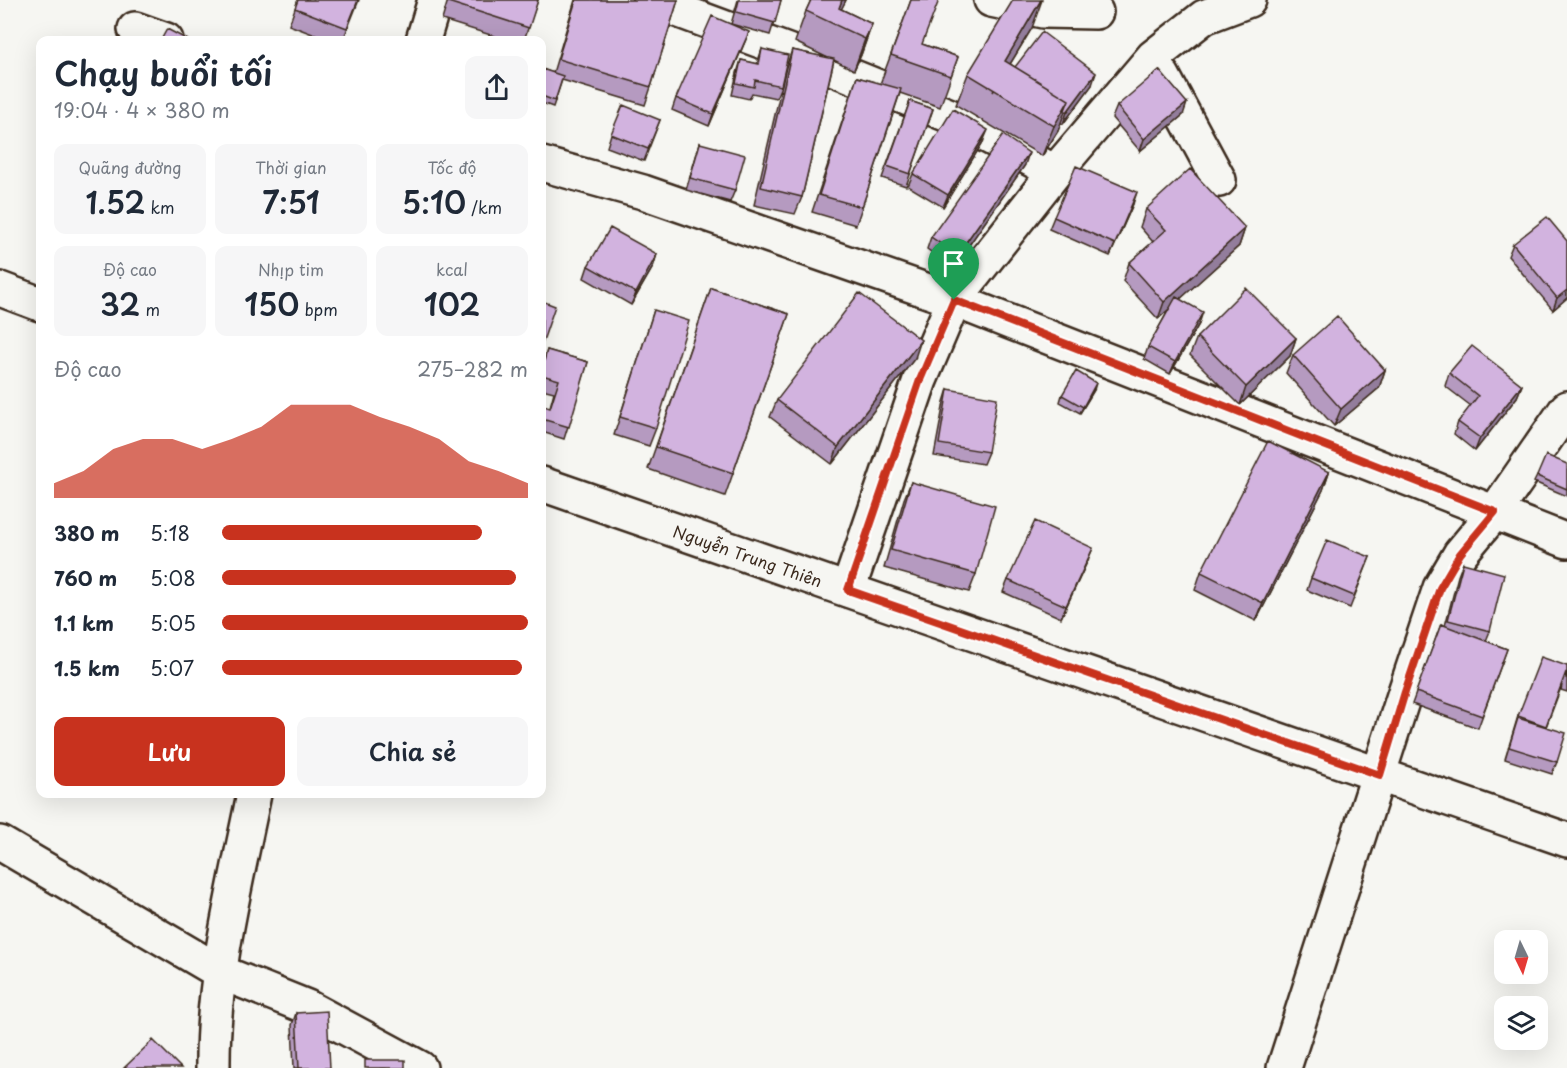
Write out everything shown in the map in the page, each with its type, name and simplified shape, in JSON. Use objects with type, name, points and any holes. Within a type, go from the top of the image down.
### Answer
[{"type":"street","points":[[424,36],[435,0]]},
{"type":"street","points":[[650,0],[706,10],[812,60],[948,115],[1055,172]]},
{"type":"street","points":[[992,0],[1043,11],[1096,12]]},
{"type":"street","points":[[848,590],[920,380],[954,300],[1055,172],[1153,57],[1204,17],[1249,0]]},
{"type":"street","points":[[135,29],[155,36]]},
{"type":"street","points":[[1153,57],[1219,180]]},
{"type":"street","points":[[546,165],[643,192],[954,300],[1567,541]]},
{"type":"street","points":[[0,289],[36,302]]},
{"type":"street","points":[[1284,1068],[1440,588],[1460,554],[1495,512],[1567,408]]},
{"type":"street","name":"Nguyễn Trung Thiên","points":[[546,485],[1567,840]]},
{"type":"street","points":[[213,1068],[213,1028],[219,972],[253,798]]},
{"type":"street","points":[[0,843],[219,972],[307,1007],[420,1068]]},
{"type":"building","points":[[298,0],[358,0],[347,28],[295,8]]},
{"type":"building","points":[[449,0],[538,0],[529,28],[448,2]]},
{"type":"building","points":[[576,0],[678,0],[651,87],[558,59]]},
{"type":"building","points":[[739,0],[781,0],[775,23],[736,12]]},
{"type":"building","points":[[811,0],[842,0],[839,8],[872,24],[865,39],[806,11]]},
{"type":"building","points":[[911,0],[939,0],[922,44],[958,57],[951,76],[891,55]]},
{"type":"building","points":[[1013,0],[1041,0],[1005,61],[1069,100],[1054,126],[968,74]]},
{"type":"building","points":[[712,16],[749,32],[713,114],[676,98]]},
{"type":"building","points":[[167,29],[180,36],[163,36]]},
{"type":"building","points":[[1042,32],[1096,73],[1067,112],[1065,110],[1069,100],[1015,67]]},
{"type":"building","points":[[762,49],[788,55],[781,86],[755,80],[754,87],[736,83],[741,60],[759,64]]},
{"type":"building","points":[[792,50],[834,59],[802,197],[761,187]]},
{"type":"building","points":[[546,70],[563,76],[555,101],[546,98]]},
{"type":"building","points":[[1159,70],[1187,103],[1144,139],[1117,106]]},
{"type":"building","points":[[857,77],[901,89],[862,207],[819,195]]},
{"type":"building","points":[[910,101],[933,109],[910,174],[887,166]]},
{"type":"building","points":[[623,105],[660,120],[648,149],[611,134]]},
{"type":"building","points":[[953,109],[988,130],[948,195],[913,174]]},
{"type":"building","points":[[1003,135],[1029,153],[957,255],[931,237]]},
{"type":"building","points":[[700,143],[745,155],[735,190],[690,178]]},
{"type":"building","points":[[1076,166],[1137,192],[1115,244],[1054,217]]},
{"type":"building","points":[[1190,169],[1245,228],[1164,302],[1129,263],[1166,230],[1146,209]]},
{"type":"building","points":[[1547,217],[1567,241],[1567,290],[1557,298],[1513,244]]},
{"type":"building","points":[[610,228],[657,254],[636,293],[588,266]]},
{"type":"building","points":[[711,288],[789,314],[733,473],[656,447]]},
{"type":"building","points":[[1246,288],[1296,338],[1246,387],[1197,337]]},
{"type":"building","points":[[859,293],[921,340],[838,447],[777,400]]},
{"type":"building","points":[[1176,297],[1203,312],[1175,362],[1148,347]]},
{"type":"building","points":[[546,303],[555,306],[546,332]]},
{"type":"building","points":[[654,310],[689,321],[656,428],[620,417]]},
{"type":"building","points":[[1337,316],[1385,370],[1341,409],[1293,355]]},
{"type":"building","points":[[1472,346],[1522,385],[1480,438],[1458,422],[1478,396],[1449,373]]},
{"type":"building","points":[[547,350],[588,362],[569,427],[546,420],[546,406],[550,408],[559,380],[546,376]]},
{"type":"building","points":[[1076,371],[1096,383],[1083,407],[1062,395]]},
{"type":"building","points":[[948,389],[997,398],[988,452],[939,444]]},
{"type":"building","points":[[1268,441],[1329,472],[1263,603],[1201,572]]},
{"type":"building","points":[[1546,455],[1567,464],[1567,489],[1537,476]]},
{"type":"building","points":[[911,482],[995,506],[976,574],[891,550]]},
{"type":"building","points":[[1035,521],[1093,548],[1066,606],[1008,580]]},
{"type":"building","points":[[1327,540],[1370,557],[1354,596],[1311,578]]},
{"type":"building","points":[[1463,563],[1504,574],[1490,631],[1448,620]]},
{"type":"building","points":[[1441,624],[1507,649],[1482,716],[1416,692]]},
{"type":"building","points":[[1541,657],[1567,666],[1567,678],[1566,672],[1546,726],[1518,716]]},
{"type":"building","points":[[1518,718],[1566,733],[1557,762],[1509,747]]},
{"type":"building","points":[[327,1011],[330,1068],[299,1068],[296,1013]]},
{"type":"building","points":[[153,1040],[181,1068],[124,1068]]},
{"type":"building","points":[[365,1060],[405,1060],[405,1068],[365,1068]]},
{"type":"route","points":[[954,300],[1495,512],[1460,554],[1440,588],[1380,775],[848,590],[920,380],[954,300]]}]
